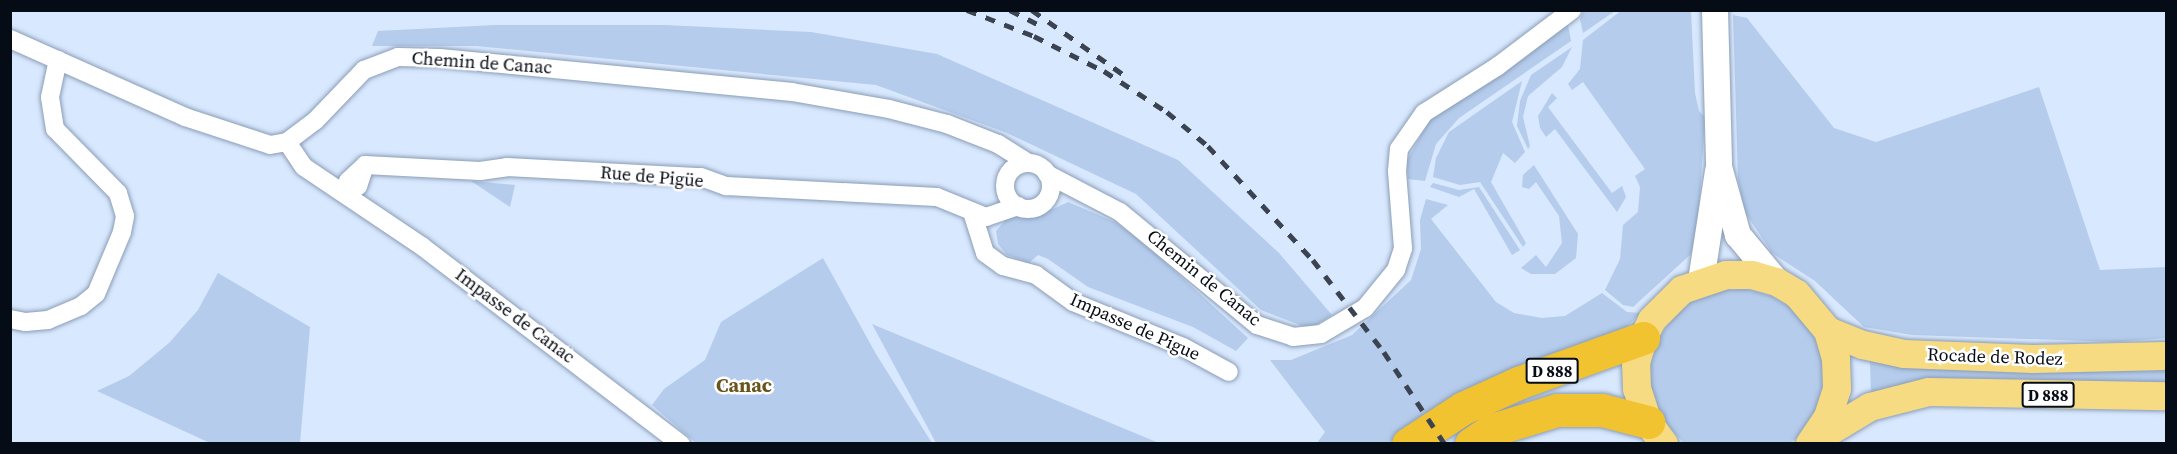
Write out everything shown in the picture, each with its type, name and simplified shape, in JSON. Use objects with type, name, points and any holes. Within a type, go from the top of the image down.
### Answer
[{"type":"highway","name":"D 888","points":[[1408,444],[1463,408],[1518,383],[1643,338]]},
{"type":"highway","name":"D 888","points":[[1471,444],[1492,430],[1557,410],[1602,410],[1656,433]]},
{"type":"main road","points":[[1701,280],[1719,167],[1715,10]]},
{"type":"main road","points":[[1719,167],[1737,235],[1777,282],[1806,303],[1828,331],[1836,359],[1837,388],[1828,417],[1811,443]]},
{"type":"main road","points":[[1656,433],[1636,389],[1636,363],[1643,338],[1665,303],[1701,280],[1726,275],[1752,275],[1777,282]]},
{"type":"main road","name":"Rocade de Rodez","points":[[1828,331],[1863,345],[1904,354],[2033,360],[2166,356]]},
{"type":"main road","name":"Rocade de Rodez","points":[[1811,443],[1870,407],[1929,392],[2166,396]]},
{"type":"street","name":"Chemin de Canac","points":[[1047,174],[1120,212],[1152,236],[1257,325],[1293,337],[1321,334],[1365,308],[1396,270],[1403,248],[1397,179],[1399,149],[1412,128],[1424,113],[1498,66],[1572,10]]},
{"type":"street","points":[[10,39],[246,140],[270,145],[288,142],[304,167],[346,194]]},
{"type":"street","name":"Chemin de Canac","points":[[288,142],[315,121],[364,70],[398,57],[792,92],[889,108],[947,124],[998,144],[1029,163]]},
{"type":"street","points":[[10,319],[26,322],[48,320],[81,306],[100,286],[122,232],[125,216],[118,193],[55,129],[50,97],[58,60]]},
{"type":"street","points":[[998,144],[1011,170],[1006,183],[1013,201]]},
{"type":"street","points":[[1011,170],[1029,163],[1047,174],[1049,195]]},
{"type":"street","name":"Rue de Pigüe","points":[[346,194],[358,186],[365,165],[480,171],[507,167],[701,177],[726,186],[938,197],[972,212]]},
{"type":"street","points":[[972,212],[1013,201],[1039,205],[1049,195],[1080,192]]},
{"type":"street","name":"Impasse de Canac","points":[[346,194],[433,254],[681,444]]},
{"type":"street","name":"Impasse de Pigue","points":[[972,212],[986,254],[1003,266],[1036,275],[1073,302],[1163,338],[1229,372]]},
{"type":"shaded area","points":[[1584,10],[1615,11],[1583,33],[1580,19]]},
{"type":"shaded area","points":[[1622,10],[1691,11],[1695,93],[1699,111],[1705,117],[1697,241],[1690,255],[1633,307],[1623,305],[1605,290],[1620,259],[1623,225],[1638,212],[1640,187],[1635,176],[1645,169],[1583,82],[1572,90],[1568,84],[1580,69],[1583,40]]},
{"type":"shaded area","points":[[1733,15],[1747,18],[1834,128],[1876,142],[2039,87],[2100,270],[2166,267],[2166,338],[2116,342],[1912,335],[1864,327],[1815,281],[1772,253],[1745,212],[1738,180]]},
{"type":"shaded area","points":[[495,25],[665,25],[811,32],[937,54],[1178,160],[1279,253],[1332,315],[1310,329],[1261,310],[1136,194],[1007,133],[876,85],[476,46],[372,46],[378,31]]},
{"type":"shaded area","points":[[1568,25],[1571,41],[1459,118],[1436,144],[1425,181],[1408,179],[1407,160],[1429,121]]},
{"type":"shaded area","points":[[1572,47],[1562,67],[1528,96],[1523,117],[1530,146],[1528,149],[1517,126],[1520,101],[1531,75]]},
{"type":"shaded area","points":[[1522,81],[1512,122],[1525,152],[1515,163],[1503,153],[1491,182],[1526,243],[1523,247],[1480,182],[1460,185],[1433,177],[1436,158],[1449,132]]},
{"type":"shaded area","points":[[1552,93],[1557,98],[1548,107],[1612,193],[1622,186],[1626,197],[1617,212],[1555,129],[1546,137],[1540,128],[1538,116]]},
{"type":"shaded area","points":[[1534,165],[1578,234],[1576,258],[1555,274],[1531,274],[1521,268],[1536,255],[1546,267],[1562,243],[1559,216],[1536,182],[1529,189],[1522,187],[1523,175]]},
{"type":"shaded area","points":[[471,181],[515,185],[510,207]]},
{"type":"shaded area","points":[[1433,183],[1459,190],[1479,187],[1520,250],[1512,255],[1474,189],[1459,197],[1430,187]]},
{"type":"shaded area","points":[[1426,199],[1448,205],[1431,219],[1496,302],[1514,313],[1542,318],[1565,316],[1602,293],[1627,312],[1641,313],[1619,334],[1386,443],[1317,443],[1325,432],[1270,360],[1291,360],[1352,335],[1411,280],[1421,249],[1420,220]]},
{"type":"shaded area","points":[[1068,202],[1115,222],[1142,241],[1248,338],[1236,351],[1193,327],[1088,287],[1048,259],[1038,255],[1029,263],[1007,255],[998,244],[996,231],[1010,215],[1036,217]]},
{"type":"shaded area","points":[[823,258],[876,354],[932,443],[696,443],[652,405],[664,389],[705,360],[721,322]]},
{"type":"shaded area","points":[[218,273],[310,327],[300,443],[210,443],[97,391],[129,376],[169,343],[198,310]]},
{"type":"shaded area","points":[[1745,289],[1771,296],[1795,310],[1812,331],[1822,357],[1824,384],[1817,411],[1802,434],[1790,443],[1684,443],[1662,420],[1652,395],[1650,368],[1657,342],[1671,319],[1692,301],[1717,291]]},
{"type":"shaded area","points":[[872,324],[1159,443],[936,443]]},
{"type":"shaded area","points":[[1870,361],[2066,372],[2166,370],[2166,386],[1871,399]]},
{"type":"railway","points":[[967,10],[1034,36],[1104,71],[1167,112],[1208,146],[1313,260],[1384,352],[1445,444]]},
{"type":"railway","points":[[1010,10],[1044,27]]},
{"type":"railway","points":[[1032,10],[1124,75]]},
{"type":"district","name":"Canac","points":[[744,385]]}]
